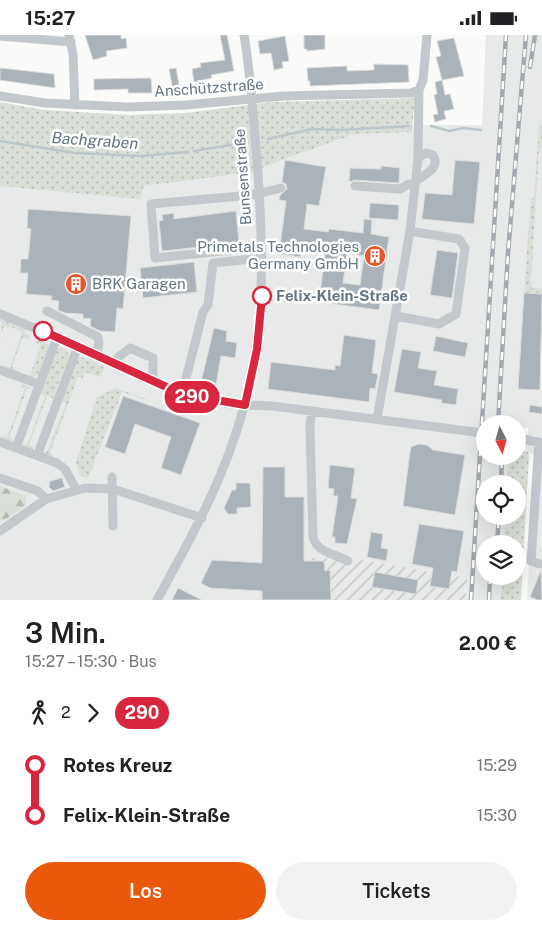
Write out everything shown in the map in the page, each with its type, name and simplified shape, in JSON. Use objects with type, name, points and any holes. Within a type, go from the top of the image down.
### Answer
[{"type":"street","name":"Bunsenstraße","points":[[157,600],[202,518],[225,466],[245,405],[260,330],[262,259],[259,193],[252,98],[244,35]]},
{"type":"street","points":[[377,419],[396,316],[415,183],[418,158],[419,90],[423,80],[427,35]]},
{"type":"street","points":[[0,36],[70,38],[76,105]]},
{"type":"street","name":"Anschützstraße","points":[[0,96],[76,105],[186,105],[252,98],[402,94],[419,90]]},
{"type":"street","points":[[354,186],[400,189],[415,183],[434,167],[436,163],[431,154],[421,154],[418,158]]},
{"type":"street","points":[[261,247],[155,258],[151,204],[259,193],[281,188]]},
{"type":"street","points":[[396,316],[439,323],[456,314],[465,248],[458,239],[415,232]]},
{"type":"street","points":[[182,394],[203,312],[208,305],[213,263],[262,259]]},
{"type":"street","points":[[47,311],[98,337],[100,344],[96,355]]},
{"type":"street","points":[[0,314],[78,346],[111,363],[182,394],[245,405],[312,411],[476,433]]},
{"type":"street","points":[[16,448],[39,384],[61,339],[72,324]]},
{"type":"street","points":[[37,456],[78,346]]},
{"type":"street","points":[[111,363],[130,348],[153,358],[153,382]]},
{"type":"street","points":[[0,370],[39,384]]},
{"type":"street","points":[[312,411],[310,426],[313,537],[318,546],[335,557],[348,561]]},
{"type":"street","points":[[526,440],[540,443],[531,561],[540,564]]},
{"type":"street","points":[[0,441],[56,463],[65,469],[76,489]]},
{"type":"street","points":[[112,477],[114,527]]},
{"type":"street","points":[[0,478],[38,491],[46,499]]},
{"type":"street","points":[[0,531],[46,499],[76,489],[100,487],[113,489],[202,518]]},
{"type":"shaded area","points":[[486,35],[542,35],[542,291],[519,389],[542,390],[542,600],[527,600],[535,454],[526,452],[529,428],[526,428],[526,415],[476,415],[476,465],[509,465],[507,475],[476,475],[476,525],[506,525],[504,535],[476,535],[476,585],[502,585],[500,600],[466,600],[466,578],[358,559],[309,558],[308,600],[0,600],[0,186],[144,186],[253,172],[355,134],[412,132],[414,125],[482,125]]},
{"type":"shaded area","points":[[309,558],[358,559],[467,578],[466,600],[308,600]]},
{"type":"green space","points":[[415,98],[412,132],[355,134],[253,172],[144,186],[140,199],[0,186],[0,102],[44,110],[129,115],[186,113],[271,102]]},
{"type":"green space","points":[[539,124],[542,124],[542,146],[538,154],[538,178],[542,180],[537,180],[531,281],[532,288],[542,289],[542,294],[524,293],[531,198],[534,198]]},
{"type":"green space","points":[[0,319],[26,330],[24,333],[30,336],[28,339],[23,337],[12,367],[17,370],[15,372],[4,366],[10,367],[22,333],[10,326],[9,328],[4,326],[0,337],[2,326]]},
{"type":"green space","points":[[37,340],[49,345],[39,373],[31,378],[24,374],[30,375],[41,345],[36,342]]},
{"type":"green space","points":[[60,348],[66,349],[69,355],[53,398],[47,396],[29,445],[34,449],[22,446],[22,443],[27,445],[45,396],[40,393],[56,351]]},
{"type":"green space","points":[[84,357],[104,366],[101,377],[85,372],[83,378],[78,377],[50,453],[54,456],[42,454],[42,451],[47,452],[65,406],[65,403],[60,401],[76,360]]},
{"type":"green space","points":[[23,384],[33,389],[27,389],[9,438],[14,440],[11,442],[1,436],[7,437],[25,388],[20,386]]},
{"type":"green space","points":[[116,388],[172,409],[122,392],[88,478],[80,476],[76,462],[97,397]]},
{"type":"green space","points":[[526,452],[528,452],[526,509],[526,475],[507,475],[509,465],[526,465]]},
{"type":"green space","points":[[0,486],[26,496],[26,506],[0,523]]},
{"type":"green space","points":[[505,525],[525,525],[525,535],[504,535]]},
{"type":"green space","points":[[502,585],[522,585],[521,600],[500,600]]},
{"type":"building","points":[[85,35],[121,35],[121,39],[126,38],[127,48],[106,51],[107,56],[93,60]]},
{"type":"building","points":[[220,35],[227,35],[234,71],[211,75],[212,78],[194,82],[192,69],[201,67],[200,63],[225,60]]},
{"type":"building","points":[[304,35],[325,35],[325,49],[307,51],[307,49],[304,49]]},
{"type":"building","points":[[285,36],[289,61],[282,62],[283,68],[274,70],[271,53],[260,54],[258,41]]},
{"type":"building","points":[[454,38],[464,76],[442,80],[436,57],[441,56],[437,41]]},
{"type":"building","points":[[374,64],[408,65],[409,82],[310,86],[310,81],[308,81],[307,68],[347,66],[347,71],[374,70]]},
{"type":"building","points":[[0,68],[54,74],[55,88],[0,80]]},
{"type":"building","points":[[176,68],[180,90],[173,91],[169,69]]},
{"type":"building","points":[[151,78],[152,93],[128,93],[128,89],[94,90],[94,79]]},
{"type":"building","points":[[442,80],[445,95],[450,94],[454,109],[444,111],[446,119],[435,122],[433,115],[438,114],[434,95],[437,94],[435,82]]},
{"type":"building","name":"Primetals Technologies Germany GmbH","points":[[285,160],[326,167],[319,206],[307,204],[304,229],[328,232],[329,229],[363,233],[364,219],[372,220],[371,234],[389,237],[379,310],[319,302],[325,253],[301,250],[300,257],[279,254],[286,201],[279,200],[280,195],[287,189],[286,184],[282,182]],"holes":[[[347,253],[364,256],[360,285],[343,283]]]},
{"type":"building","points":[[455,160],[480,162],[474,224],[422,219],[425,193],[452,195]]},
{"type":"building","points":[[381,166],[400,168],[399,183],[355,180],[349,182],[350,168],[381,169]]},
{"type":"building","points":[[370,203],[399,205],[398,220],[369,218]]},
{"type":"building","name":"BRK Garagen","points":[[28,209],[131,216],[123,309],[117,308],[115,332],[100,331],[90,326],[91,319],[83,318],[83,314],[65,313],[58,310],[59,301],[51,300],[52,296],[26,294],[28,273],[20,273],[21,259],[28,259],[31,229],[27,228]]},
{"type":"building","points":[[236,211],[239,243],[162,251],[159,221],[163,220],[162,215],[174,213],[174,219]]},
{"type":"building","points":[[437,250],[458,253],[452,298],[430,295]]},
{"type":"building","points":[[194,262],[197,292],[143,298],[140,268]]},
{"type":"building","points":[[524,293],[542,294],[540,390],[518,389]]},
{"type":"building","points":[[214,328],[227,331],[226,341],[237,343],[235,358],[221,356],[216,385],[201,382]]},
{"type":"building","points":[[344,335],[376,340],[372,373],[378,374],[375,389],[370,388],[369,402],[268,389],[271,362],[335,370],[335,365],[340,366]]},
{"type":"building","points":[[436,336],[468,343],[465,357],[433,351]]},
{"type":"building","points":[[402,349],[421,352],[418,368],[437,371],[434,385],[458,389],[456,405],[441,403],[442,400],[394,392]]},
{"type":"building","points":[[123,396],[200,423],[181,475],[161,468],[171,437],[135,424],[125,454],[105,447]]},
{"type":"building","points":[[530,405],[542,407],[542,414],[529,412]]},
{"type":"building","points":[[419,444],[427,445],[433,450],[465,455],[455,515],[403,506],[411,447]]},
{"type":"building","points":[[330,465],[355,468],[351,498],[357,499],[347,544],[335,543],[335,537],[332,537],[338,496],[333,496],[334,489],[328,488]]},
{"type":"building","points":[[263,467],[285,467],[285,497],[304,497],[304,561],[324,561],[325,571],[330,570],[331,600],[262,600],[262,591],[210,588],[201,583],[212,560],[262,563]]},
{"type":"building","points":[[62,478],[65,487],[53,491],[49,487],[50,481]]},
{"type":"building","points":[[236,483],[250,483],[251,507],[237,508],[237,514],[228,514],[224,508],[232,490],[236,490]]},
{"type":"building","points":[[419,524],[464,531],[457,572],[452,571],[449,589],[430,586],[433,568],[412,564]]},
{"type":"building","points":[[371,532],[383,534],[381,548],[388,549],[386,561],[367,557]]},
{"type":"building","points":[[541,570],[542,600],[538,600],[530,597]]},
{"type":"building","points":[[375,572],[418,580],[416,594],[372,587]]},
{"type":"building","points":[[178,588],[202,600],[172,600]]},
{"type":"waterway","name":"Bachgraben","points":[[268,139],[312,129],[342,130],[409,126]]},
{"type":"waterway","name":"Bachgraben","points":[[431,126],[449,131],[463,128],[481,130]]},
{"type":"waterway","name":"Bachgraben","points":[[0,141],[75,153],[141,156],[188,152]]},
{"type":"waterway","name":"Bachgraben","points":[[194,151],[242,143]]},
{"type":"railway","points":[[471,600],[506,35]]},
{"type":"railway","points":[[499,415],[508,253],[526,35]]},
{"type":"railway","points":[[530,67],[535,35]]},
{"type":"railway","points":[[501,475],[502,465]]},
{"type":"railway","points":[[498,525],[498,535]]},
{"type":"railway","points":[[489,600],[490,585]]},
{"type":"bus line","name":"290","points":[[43,331],[182,394],[245,405],[260,330],[262,296]]},
{"type":"place","name":"Primetals Technologies Germany GmbH","points":[[375,256]]},
{"type":"place","name":"BRK Garagen","points":[[76,284]]},
{"type":"place","name":"Felix-Klein-Straße","points":[[262,296]]}]
